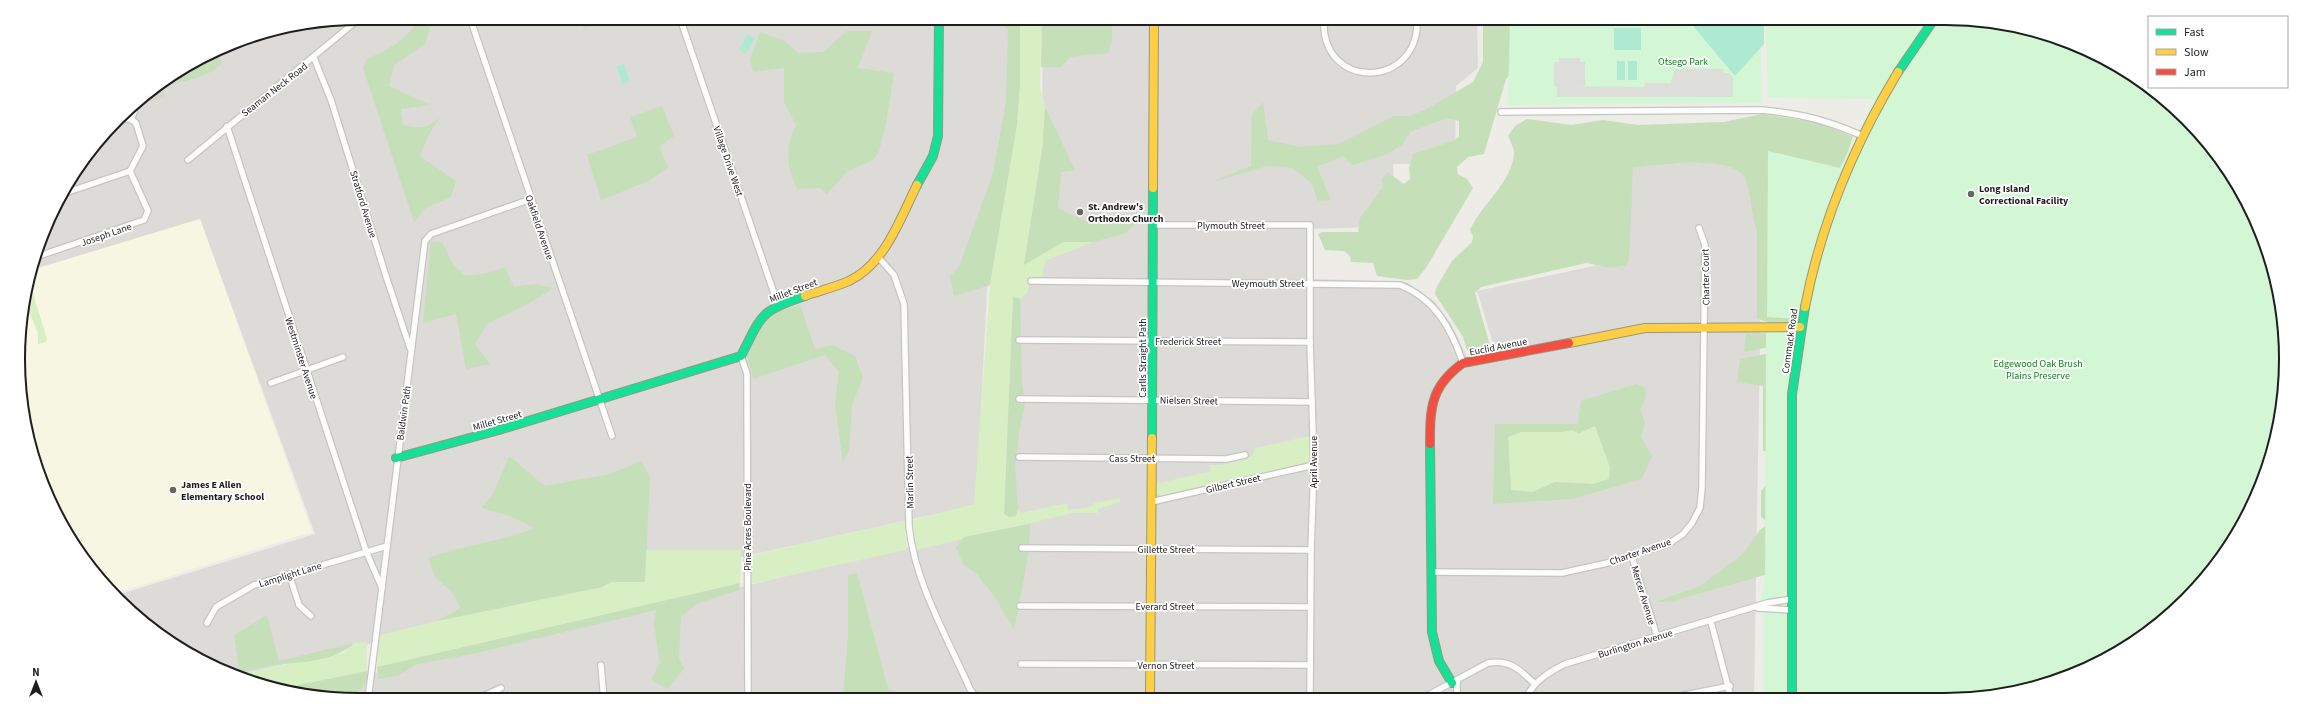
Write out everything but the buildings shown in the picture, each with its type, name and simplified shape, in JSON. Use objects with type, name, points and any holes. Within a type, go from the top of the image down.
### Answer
[{"type":"street","name":"Seaman Neck Road","points":[[188,160],[227,126],[314,58],[350,25]]},
{"type":"street","name":"Oakfield Avenue","points":[[472,25],[612,436]]},
{"type":"street","name":"Village Drive West","points":[[682,25],[778,305]]},
{"type":"street","name":"Millet Street","points":[[396,458],[499,430],[741,356],[759,320],[766,312],[778,305],[849,281],[865,271],[879,258],[933,156],[938,136],[939,25]]},
{"type":"street","name":"Carlls Straight Path","points":[[1150,693],[1154,25]]},
{"type":"street","points":[[1324,25],[1324,36],[1333,55],[1349,68],[1359,73],[1369,74],[1390,68],[1402,61],[1410,52],[1415,39],[1416,25]]},
{"type":"street","name":"Commack Road","points":[[1792,693],[1792,394],[1800,327],[1810,278],[1834,200],[1863,136],[1905,60],[1930,25]]},
{"type":"street","name":"Stratford Avenue","points":[[314,58],[331,100],[411,351]]},
{"type":"street","points":[[1501,112],[1762,110],[1796,113],[1830,122],[1863,136]]},
{"type":"street","points":[[131,120],[134,113]]},
{"type":"street","points":[[71,191],[130,171],[143,146],[136,123],[128,118]]},
{"type":"street","name":"Westminster Avenue","points":[[227,126],[366,551],[382,588]]},
{"type":"street","name":"Joseph Lane","points":[[42,255],[144,220],[148,212],[130,171]]},
{"type":"street","name":"Baldwin Path","points":[[369,693],[396,458],[425,241],[431,234],[531,199]]},
{"type":"street","name":"Plymouth Street","points":[[1153,225],[1310,225]]},
{"type":"street","name":"April Avenue","points":[[1310,225],[1310,342],[1314,465],[1311,550],[1310,693]]},
{"type":"street","name":"Charter Court","points":[[1699,228],[1705,245],[1705,326]]},
{"type":"street","name":"Marlin Street","points":[[879,258],[894,275],[904,304],[909,526],[913,556],[921,579],[972,693]]},
{"type":"street","name":"Weymouth Street","points":[[1031,281],[1386,284],[1411,290],[1422,296],[1435,308],[1456,342],[1463,363]]},
{"type":"street","name":"Charter Avenue","points":[[1432,572],[1562,573],[1612,562],[1631,554],[1670,543],[1688,528],[1700,508],[1702,488],[1705,326]]},
{"type":"street","name":"Euclid Avenue","points":[[1454,681],[1439,661],[1432,632],[1432,405],[1434,392],[1440,382],[1463,363],[1626,331],[1660,327],[1800,327]]},
{"type":"street","name":"Frederick Street","points":[[1019,340],[1310,342]]},
{"type":"street","name":"Pine Acres Boulevard","points":[[741,356],[747,374],[748,693]]},
{"type":"street","points":[[271,384],[343,357]]},
{"type":"street","name":"Nielsen Street","points":[[1019,398],[1312,402]]},
{"type":"street","name":"Cass Street","points":[[1019,457],[1152,457],[1226,459],[1245,455]]},
{"type":"street","name":"Gilbert Street","points":[[1151,502],[1314,465]]},
{"type":"street","name":"Lamplight Lane","points":[[207,623],[216,607],[254,585],[387,546]]},
{"type":"street","name":"Gillette Street","points":[[1022,548],[1311,550]]},
{"type":"street","name":"Mercer Avenue","points":[[1631,554],[1657,636]]},
{"type":"street","points":[[289,574],[298,605],[311,616]]},
{"type":"street","name":"Burlington Avenue","points":[[1529,693],[1535,684],[1549,672],[1565,664],[1657,636],[1711,622],[1767,603],[1792,599]]},
{"type":"street","name":"Everard Street","points":[[1020,606],[1310,607]]},
{"type":"street","name":"Burlington Avenue","points":[[1755,608],[1792,610]]},
{"type":"street","points":[[1711,622],[1730,686],[1731,693]]},
{"type":"street","points":[[1432,693],[1488,663],[1498,661],[1509,663],[1535,684]]},
{"type":"street","name":"Vernon Street","points":[[1022,664],[1310,665]]},
{"type":"street","points":[[601,666],[603,693]]},
{"type":"street","points":[[1454,681],[1456,693]]},
{"type":"street","points":[[1695,693],[1730,686]]},
{"type":"street","points":[[490,693],[501,688]]},
{"type":"shaded area","points":[[359,25],[1017,25],[1018,87],[987,291],[976,505],[633,581],[246,673],[231,668],[211,659],[173,637],[139,610],[122,594],[315,534],[200,219],[38,268],[50,231],[59,211],[81,173],[123,123],[173,81],[211,59],[231,50],[273,36],[315,28]]},
{"type":"shaded area","points":[[1043,25],[1477,25],[1478,68],[1456,86],[1455,164],[1393,164],[1395,226],[1314,229],[1314,279],[1406,282],[1434,301],[1452,325],[1467,357],[1495,350],[1477,291],[1626,259],[1623,164],[1763,162],[1754,693],[359,693],[307,689],[1012,523],[1015,289],[1042,127]]},
{"type":"shaded area","points":[[1559,58],[1580,58],[1580,62],[1585,62],[1585,86],[1554,86],[1554,62],[1559,62]]},
{"type":"shaded area","points":[[1675,69],[1724,69],[1724,73],[1729,73],[1733,77],[1733,97],[1557,97],[1557,86],[1644,87],[1645,83],[1671,83]]},
{"type":"shaded area","points":[[162,89],[166,97],[144,104]]},
{"type":"shaded area","points":[[200,219],[312,532],[120,592],[81,545],[59,507],[50,487],[36,445],[28,403],[25,359],[28,315],[31,294],[38,268]]},
{"type":"green space","points":[[415,25],[431,25],[425,44],[394,65],[389,86],[430,105],[401,109],[403,124],[414,127],[423,127],[431,124],[440,117],[428,136],[420,156],[456,181],[451,197],[426,208],[414,222],[363,68],[367,59],[390,48],[410,32]]},
{"type":"green space","points":[[582,25],[603,25],[584,28]]},
{"type":"green space","points":[[1002,25],[1020,25],[1020,87],[1017,125],[990,285],[954,296],[950,276],[959,267],[993,173],[1006,102],[1008,30]]},
{"type":"green space","points":[[1020,25],[1042,25],[1040,87],[1045,107],[1043,144],[1024,264],[1063,242],[1093,242],[1045,261],[1042,277],[1031,279],[1027,293],[1020,299],[1013,297],[1004,514],[1016,516],[1018,509],[1021,513],[1067,503],[1068,510],[1091,507],[1094,503],[1120,498],[1120,502],[1098,509],[1098,513],[1073,513],[916,550],[913,520],[974,504],[990,286],[1017,123],[1020,87]]},
{"type":"green space","points":[[1042,25],[1112,25],[1112,41],[1108,53],[1070,57],[1061,67],[1041,67]]},
{"type":"green space","points":[[1483,25],[1543,25],[1524,59],[1506,79],[1484,154],[1468,157],[1457,167],[1458,174],[1467,179],[1473,188],[1426,268],[1417,279],[1407,280],[1377,276],[1373,263],[1351,262],[1350,256],[1344,251],[1325,250],[1318,234],[1322,232],[1358,232],[1360,218],[1383,187],[1382,179],[1387,172],[1404,184],[1410,179],[1409,168],[1413,154],[1455,140],[1459,137],[1459,121],[1446,118],[1410,132],[1402,145],[1385,155],[1352,165],[1343,156],[1317,167],[1331,200],[1318,201],[1312,184],[1293,168],[1267,166],[1209,183],[1251,166],[1252,114],[1263,102],[1268,140],[1300,147],[1339,144],[1394,116],[1409,116],[1425,110],[1473,82],[1483,62]]},
{"type":"green space","name":"Otsego Park","points":[[1510,25],[1760,25],[1762,103],[1508,105]]},
{"type":"green space","points":[[1695,25],[1764,25],[1764,44],[1735,76],[1694,27]]},
{"type":"green space","name":"Edgewood Oak Brush Plains Preserve","points":[[1766,25],[1945,25],[2010,31],[2031,36],[2073,50],[2093,59],[2131,81],[2181,123],[2223,173],[2245,211],[2254,231],[2268,273],[2273,294],[2279,359],[2273,424],[2268,445],[2254,487],[2245,507],[2223,545],[2181,595],[2131,637],[2093,659],[2073,668],[2031,682],[2010,687],[1945,693],[1764,693],[1764,613],[1760,602],[1765,581],[1766,332],[1795,332],[1797,319],[1767,317],[1768,151],[1840,168],[1875,99],[1768,98]]},
{"type":"green space","points":[[1614,28],[1641,28],[1641,50],[1614,50]]},
{"type":"green space","points":[[847,31],[872,31],[858,68],[894,73],[886,123],[879,152],[874,159],[847,172],[827,194],[820,188],[797,189],[791,173],[788,157],[788,149],[792,133],[796,125],[784,102],[784,68],[753,72],[750,60],[760,32],[785,41],[798,53],[823,52]]},
{"type":"green space","points":[[747,34],[755,38],[746,54],[739,50]]},
{"type":"green space","points":[[217,56],[223,61],[205,75],[168,84]]},
{"type":"green space","points":[[1617,61],[1625,61],[1625,80],[1617,80]]},
{"type":"green space","points":[[1628,61],[1637,61],[1637,80],[1628,80]]},
{"type":"green space","points":[[624,64],[630,81],[623,84],[616,66]]},
{"type":"green space","points":[[662,106],[674,136],[659,147],[668,167],[651,180],[601,200],[587,155],[637,137],[630,117]]},
{"type":"green space","points":[[1045,107],[1075,170],[1061,172],[1058,208],[1085,221],[1139,220],[1126,233],[1093,242],[1063,242],[1024,265],[1043,144]]},
{"type":"green space","points":[[1762,114],[1821,123],[1853,137],[1807,267],[1794,322],[1771,323],[1757,318],[1757,231],[1753,218],[1749,190],[1745,178],[1737,170],[1725,166],[1710,163],[1676,163],[1633,167],[1629,260],[1626,265],[1612,268],[1586,263],[1481,287],[1475,293],[1491,349],[1473,354],[1467,350],[1463,337],[1435,294],[1436,288],[1452,261],[1472,242],[1473,236],[1470,230],[1475,220],[1508,174],[1514,153],[1508,136],[1515,126],[1527,119],[1571,125],[1603,120],[1638,125],[1724,122]]},
{"type":"green space","points":[[431,242],[442,242],[452,263],[465,276],[487,273],[505,267],[514,287],[535,284],[554,288],[524,306],[487,324],[475,344],[490,364],[466,369],[456,314],[423,323]]},
{"type":"green space","points":[[32,290],[47,339],[46,342],[38,344],[38,333],[29,311]]},
{"type":"green space","points":[[1013,296],[1020,299],[1022,382],[1025,403],[1019,433],[1015,468],[1018,509],[1016,516],[1009,517],[1004,514]]},
{"type":"green space","points":[[800,305],[815,349],[833,345],[855,356],[863,377],[852,405],[849,451],[843,463],[835,403],[839,372],[825,355],[753,379],[747,356],[764,321],[772,313]]},
{"type":"green space","points":[[1795,331],[1791,343],[1744,352],[1746,334]]},
{"type":"green space","points":[[1790,349],[1768,574],[1669,602],[1656,602],[1700,586],[1743,554],[1760,530],[1769,523],[1761,517],[1761,491],[1768,482],[1768,451],[1763,451],[1763,386],[1737,382],[1740,359]]},
{"type":"green space","points":[[1636,384],[1645,387],[1646,396],[1640,410],[1645,423],[1641,437],[1652,456],[1642,479],[1572,499],[1493,504],[1495,424],[1578,424],[1581,401]],"holes":[[[1595,426],[1610,467],[1609,479],[1593,484],[1555,482],[1533,492],[1511,490],[1508,437],[1521,432],[1562,432],[1572,430],[1579,433]]]},
{"type":"green space","points":[[1595,426],[1610,467],[1609,479],[1593,484],[1555,482],[1533,492],[1511,490],[1508,437],[1521,432],[1562,432],[1572,430],[1579,433]]},
{"type":"green space","points":[[1310,436],[1309,462],[1160,496],[1155,494],[1155,484],[1211,471],[1210,465],[1223,465],[1252,456],[1255,448]]},
{"type":"green space","points":[[509,456],[545,486],[610,474],[641,461],[650,477],[645,582],[611,582],[602,587],[437,621],[460,608],[453,593],[435,577],[428,558],[508,537],[534,528],[510,516],[481,508],[493,494]]},
{"type":"green space","points":[[905,521],[906,550],[750,584],[749,556]]},
{"type":"green space","points":[[1030,524],[1027,564],[1014,630],[996,599],[977,574],[963,564],[956,547],[964,537]]},
{"type":"green space","points":[[646,550],[741,550],[740,583],[377,667],[379,638],[381,635],[437,621],[602,587],[611,582],[644,582]]},
{"type":"green space","points":[[857,573],[888,688],[897,693],[843,693],[848,637],[848,575]]},
{"type":"green space","points":[[740,583],[739,590],[696,604],[681,617],[679,658],[684,669],[667,689],[651,679],[660,663],[654,624],[656,610],[477,653],[418,664],[397,676],[378,679],[377,667]]},
{"type":"green space","points":[[267,615],[279,661],[354,643],[337,654],[327,658],[269,666],[244,672],[236,670],[239,669],[234,635]]},
{"type":"green space","points":[[367,642],[367,671],[292,686],[245,673],[344,653],[354,643]]},
{"type":"green space","points":[[367,671],[367,679],[365,683],[359,690],[353,693],[292,686]]},
{"type":"traffic: fast","points":[[917,185],[933,156],[938,136],[939,25]]},
{"type":"traffic: fast","points":[[1898,72],[1930,25]]},
{"type":"traffic: fast","points":[[1152,438],[1153,188]]},
{"type":"traffic: fast","points":[[396,458],[499,430],[741,356],[753,331],[764,316],[779,306],[805,296]]},
{"type":"traffic: fast","points":[[1792,693],[1792,394],[1805,307]]},
{"type":"traffic: fast","points":[[1430,444],[1432,632],[1439,661],[1452,683]]},
{"type":"traffic: slow","points":[[1153,188],[1154,25]]},
{"type":"traffic: slow","points":[[1805,307],[1820,245],[1841,185],[1867,128],[1898,72]]},
{"type":"traffic: slow","points":[[805,296],[849,281],[862,273],[872,264],[882,252],[898,226],[917,185]]},
{"type":"traffic: slow","points":[[1569,343],[1645,328],[1800,327]]},
{"type":"traffic: slow","points":[[1150,693],[1152,438]]},
{"type":"traffic: jam","points":[[1430,444],[1434,398],[1444,380],[1463,363],[1569,343]]},
{"type":"place","name":"Long Island Correctional Facility","points":[[1971,194]]},
{"type":"place","name":"St. Andrew's Orthodox Church","points":[[1080,212]]},
{"type":"place","name":"James E Allen Elementary School","points":[[173,490]]}]
